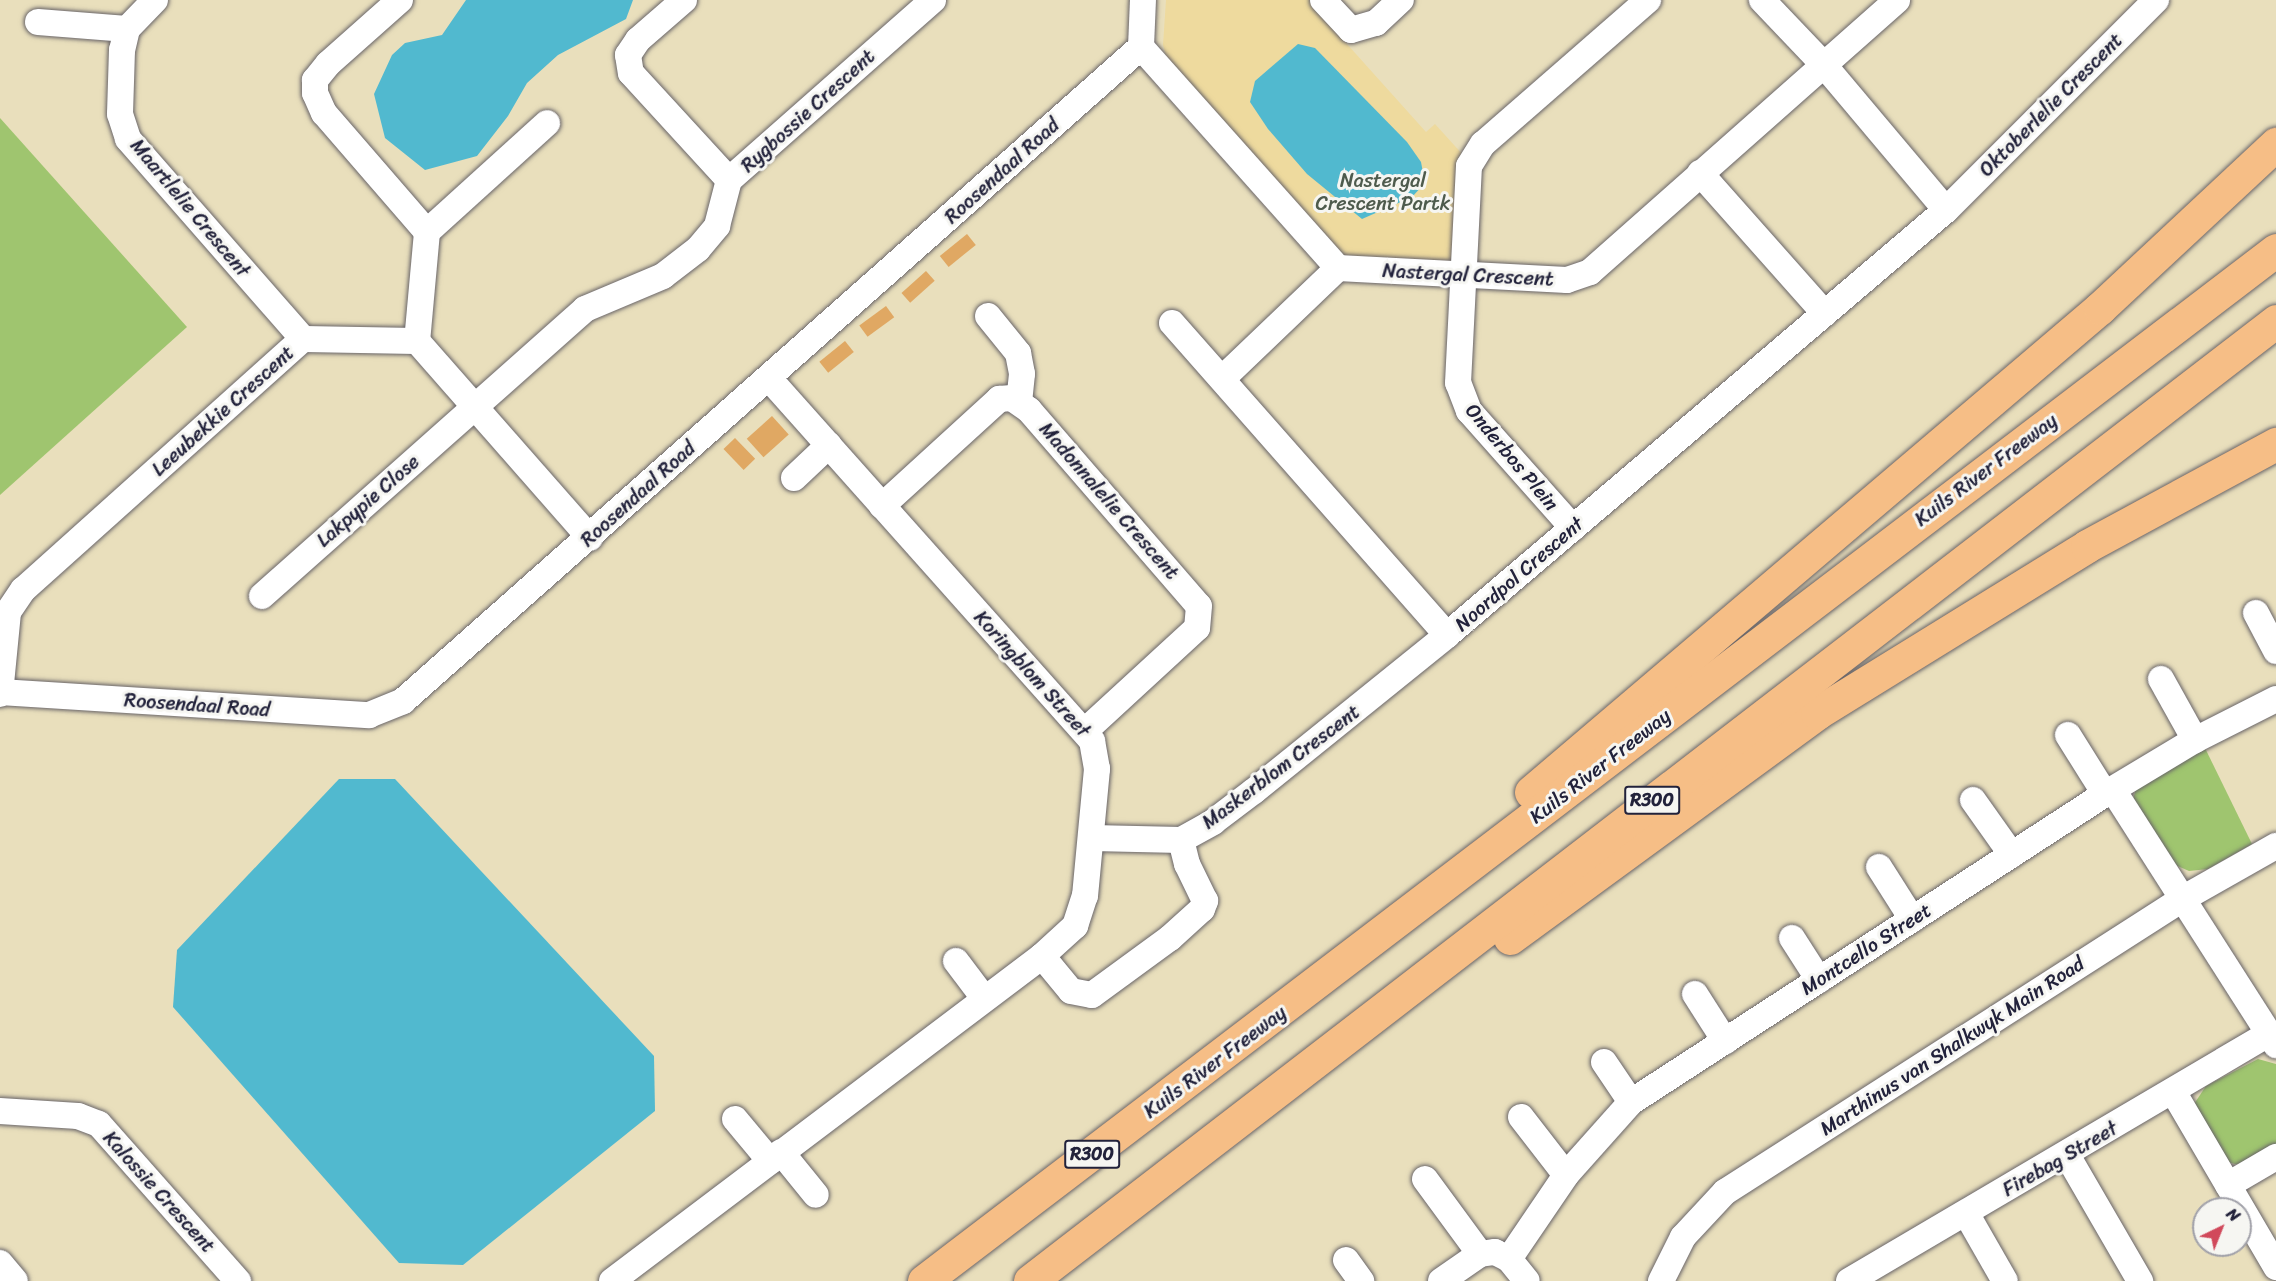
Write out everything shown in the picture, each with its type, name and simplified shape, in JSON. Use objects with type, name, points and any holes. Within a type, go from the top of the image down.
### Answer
[{"type":"highway","points":[[1260,1027],[1340,948],[1559,769],[2100,308],[2276,144]]},
{"type":"highway","name":"Kuils River Freeway","points":[[924,1281],[2276,250]]},
{"type":"highway","name":"R300","points":[[1030,1281],[2276,321]]},
{"type":"highway","points":[[1344,1038],[1411,1011],[1827,706],[2087,546],[2276,444]]},
{"type":"street","points":[[38,22],[127,29],[154,0]]},
{"type":"street","points":[[400,0],[328,64],[315,80],[315,93],[324,113],[426,232]]},
{"type":"street","name":"Rygbossie Crescent","points":[[684,0],[638,40],[628,54],[631,73],[729,180],[933,0]]},
{"type":"street","points":[[1143,0],[1141,47],[1338,268],[1223,378]]},
{"type":"street","points":[[1323,0],[1351,30],[1376,23],[1401,0]]},
{"type":"street","name":"Onderbos Plein","points":[[1573,528],[1484,429],[1461,396],[1456,368],[1469,166],[1476,153],[1648,0]]},
{"type":"street","points":[[1762,0],[1824,65],[1946,210]]},
{"type":"street","name":"Nastergal Crescent","points":[[1338,268],[1554,281],[1576,278],[1590,272],[1897,0]]},
{"type":"street","name":"Oktoberlelie Crescent","points":[[1861,283],[1946,210],[2156,0]]},
{"type":"street","name":"Maartlelie Crescent","points":[[127,29],[122,50],[120,114],[128,139],[303,339]]},
{"type":"street","name":"Roosendaal Road","points":[[0,693],[369,715],[404,701],[1141,47]]},
{"type":"street","points":[[547,123],[426,232],[417,341],[590,538]]},
{"type":"street","points":[[1700,173],[1825,314]]},
{"type":"street","name":"Lakpypie Close","points":[[262,596],[585,309],[663,276],[698,249],[717,226],[729,180]]},
{"type":"street","name":"Noordpol Crescent","points":[[1172,323],[1448,635],[1861,283]]},
{"type":"street","points":[[882,506],[999,399],[1019,402],[1022,374],[1018,353],[988,316]]},
{"type":"street","name":"Leeubekkie Crescent","points":[[0,693],[8,612],[23,590],[303,339],[417,341]]},
{"type":"street","name":"Koringblom Street","points":[[612,1281],[984,998],[1042,957],[1067,935],[1079,918],[1092,838],[1098,760],[1085,731],[769,378]]},
{"type":"street","name":"Madonnalelie Crescent","points":[[1019,402],[1199,606],[1197,628],[1085,731]]},
{"type":"street","points":[[795,478],[829,446]]},
{"type":"street","points":[[2256,613],[2276,651]]},
{"type":"street","name":"Maskerblom Crescent","points":[[1092,838],[1181,840],[1222,816],[1448,635]]},
{"type":"street","points":[[2161,679],[2195,740]]},
{"type":"street","name":"Montcello Street","points":[[1509,1259],[1566,1175],[1631,1102],[2109,792],[2195,740],[2276,699]]},
{"type":"street","points":[[2068,735],[2184,898],[2272,1039]]},
{"type":"street","points":[[1973,800],[2012,855]]},
{"type":"street","points":[[1042,957],[1071,991],[1092,995],[1170,939],[1202,909],[1205,901],[1187,864],[1181,840]]},
{"type":"street","name":"Marthinus van Shalkwyk Main Road","points":[[1660,1281],[1683,1237],[1725,1192],[2184,898],[2276,846]]},
{"type":"street","points":[[1879,867],[1912,919]]},
{"type":"street","points":[[1792,938],[1819,980]]},
{"type":"street","points":[[956,962],[984,998]]},
{"type":"street","points":[[1695,994],[1725,1041]]},
{"type":"street","name":"Firebag Street","points":[[1858,1279],[1966,1213],[2272,1039]]},
{"type":"street","points":[[1604,1062],[1631,1102]]},
{"type":"street","points":[[2174,1093],[2276,1267]]},
{"type":"street","name":"Kalossie Crescent","points":[[0,1111],[78,1116],[99,1124],[238,1281]]},
{"type":"street","points":[[1521,1117],[1566,1175]]},
{"type":"street","points":[[735,1119],[816,1195]]},
{"type":"street","points":[[2067,1155],[2140,1281]]},
{"type":"street","points":[[2228,1185],[2276,1158]]},
{"type":"street","points":[[1425,1179],[1480,1254]]},
{"type":"street","points":[[1966,1213],[2005,1281]]},
{"type":"street","points":[[1441,1281],[1480,1254],[1495,1252],[1509,1259],[1527,1281]]},
{"type":"street","points":[[1346,1260],[1361,1281]]},
{"type":"street","points":[[0,1263],[15,1281]]},
{"type":"green space","points":[[0,118],[187,327],[0,495]]},
{"type":"green space","points":[[2204,746],[2252,844],[2208,869],[2189,871],[2173,864],[2134,804],[2134,796],[2136,788]]},
{"type":"green space","points":[[2258,1059],[2276,1064],[2276,1147],[2241,1164],[2235,1164],[2228,1162],[2194,1104],[2206,1086]]},
{"type":"sand","name":"Nastergal Crescent Partk","points":[[1166,0],[1315,0],[1338,34],[1426,132],[1435,124],[1464,156],[1453,261],[1447,265],[1344,257],[1167,60],[1163,45]]},
{"type":"water","points":[[466,0],[633,0],[626,19],[558,55],[527,83],[508,116],[477,156],[425,170],[385,138],[374,94],[392,55],[405,43],[442,35]]},
{"type":"water","points":[[1298,44],[1315,48],[1407,142],[1421,162],[1425,183],[1412,197],[1362,219],[1307,174],[1268,129],[1250,102],[1255,81]]},
{"type":"water","points":[[339,779],[395,779],[654,1056],[655,1111],[463,1265],[399,1263],[173,1007],[177,950]]},
{"type":"building","points":[[967,234],[976,245],[949,267],[940,256]]},
{"type":"building","points":[[926,271],[935,281],[910,303],[901,293]]},
{"type":"building","points":[[886,306],[894,317],[868,337],[859,325]]},
{"type":"building","points":[[845,341],[854,352],[828,373],[819,362]]},
{"type":"building","points":[[772,416],[789,435],[763,457],[747,439]]},
{"type":"building","points":[[735,438],[755,459],[744,470],[723,449]]}]
